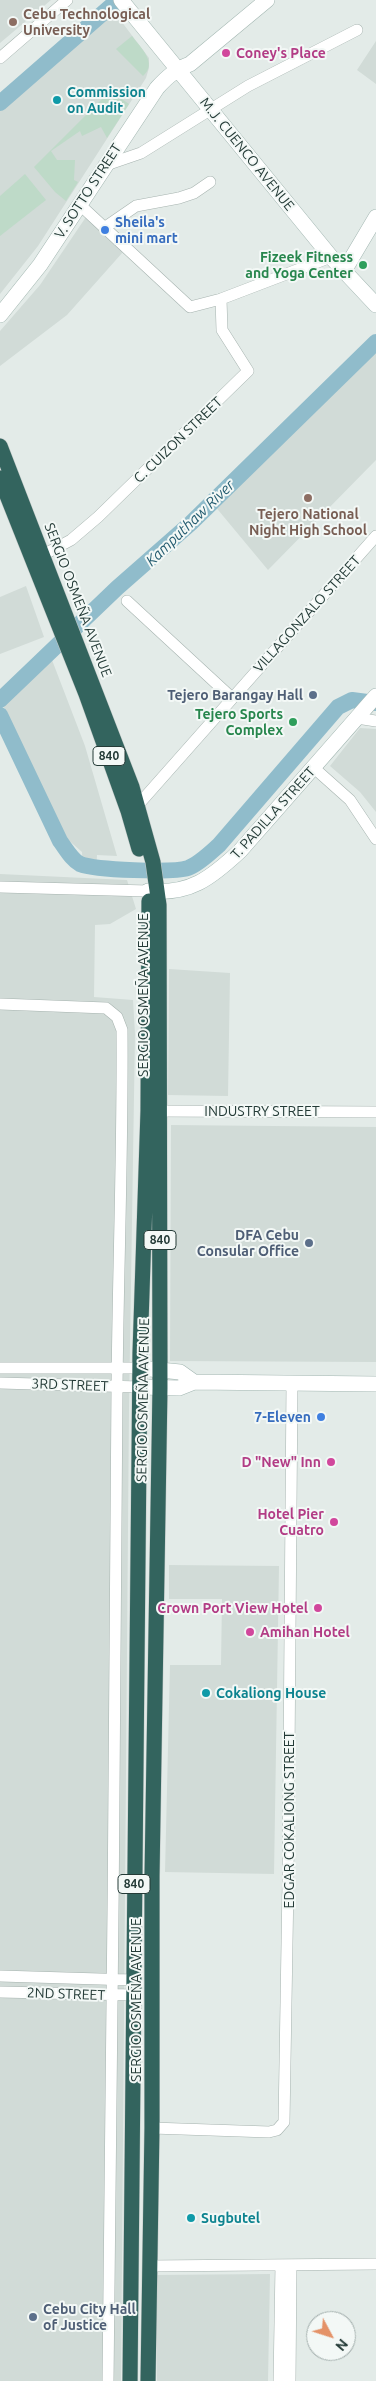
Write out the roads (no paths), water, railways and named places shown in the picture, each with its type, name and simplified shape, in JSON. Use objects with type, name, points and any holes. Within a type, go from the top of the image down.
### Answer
[{"type":"highway","name":"SERGIO OSMEÑA AVENUE","points":[[0,446],[43,555],[75,651],[138,805],[150,877],[160,1388],[152,1876],[152,2128],[148,2381]]},
{"type":"highway","name":"SERGIO OSMEÑA AVENUE","points":[[0,478],[66,627]]},
{"type":"highway","name":"SERGIO OSMEÑA AVENUE","points":[[75,651],[150,877]]},
{"type":"highway","name":"SERGIO OSMEÑA AVENUE","points":[[130,2381],[140,1368],[154,1111]]},
{"type":"main road","name":"V. SOTTO STREET","points":[[0,316],[40,265],[157,88],[178,69],[190,64],[266,0]]},
{"type":"main road","name":"M.J. CUENCO AVENUE","points":[[122,1],[331,257],[375,301]]},
{"type":"main road","points":[[344,271],[376,217]]},
{"type":"main road","name":"T. PADILLA STREET","points":[[150,877],[192,887],[217,873],[240,851],[376,696]]},
{"type":"main road","points":[[140,1368],[180,1372],[194,1382]]},
{"type":"main road","points":[[140,1388],[179,1388],[194,1382],[376,1384]]},
{"type":"street","points":[[0,58],[67,0]]},
{"type":"street","points":[[106,165],[142,153],[248,86],[357,30]]},
{"type":"street","points":[[104,228],[136,206],[179,198],[194,193],[210,182]]},
{"type":"street","points":[[79,204],[190,307],[221,299],[331,257]]},
{"type":"street","name":"C. CUIZON STREET","points":[[43,555],[70,540],[98,517],[248,371],[222,330],[221,299]]},
{"type":"street","name":"VILLAGONZALO STREET","points":[[138,805],[376,536]]},
{"type":"street","points":[[127,601],[232,698]]},
{"type":"street","points":[[361,714],[376,721]]},
{"type":"street","points":[[313,768],[350,800],[376,840]]},
{"type":"street","points":[[0,887],[150,877]]},
{"type":"street","points":[[0,1004],[106,1008],[113,1012],[120,1022],[123,1160],[117,1368],[113,1995],[108,2381]]},
{"type":"street","name":"INDUSTRY STREET","points":[[154,1111],[376,1112]]},
{"type":"street","name":"3RD STREET","points":[[0,1368],[140,1368]]},
{"type":"street","name":"3RD STREET","points":[[0,1383],[140,1388]]},
{"type":"street","name":"EDGAR COKALIONG STREET","points":[[152,2128],[269,2132],[277,2130],[284,2122],[292,1383]]},
{"type":"street","name":"2ND STREET","points":[[0,1976],[113,1979],[133,1987]]},
{"type":"street","name":"2ND STREET","points":[[0,1992],[113,1995],[133,1987]]},
{"type":"street","points":[[149,2266],[376,2264]]},
{"type":"street","points":[[279,2381],[286,2265]]},
{"type":"street","points":[[286,2265],[290,2381]]},
{"type":"street","points":[[110,2266],[131,2266]]},
{"type":"waterway","points":[[0,103],[118,0]]},
{"type":"waterway","name":"Kamputhaw River","points":[[0,700],[117,588],[191,523],[376,342]]},
{"type":"waterway","points":[[0,715],[60,841],[74,860],[80,864],[101,868],[180,870],[192,866],[219,845],[338,707],[352,700],[376,703]]},
{"type":"place","name":"Cebu Technological University","points":[[13,22]]},
{"type":"place","name":"Coney's Place","points":[[226,53]]},
{"type":"place","name":"Commission on Audit","points":[[57,100]]},
{"type":"place","name":"Sheila's mini mart","points":[[105,230]]},
{"type":"place","name":"Fizeek Fitness and Yoga Center","points":[[363,265]]},
{"type":"place","name":"Tejero National Night High School","points":[[308,498]]},
{"type":"place","name":"Tejero Barangay Hall","points":[[313,695]]},
{"type":"place","name":"Tejero Sports Complex","points":[[293,722]]},
{"type":"place","name":"DFA Cebu Consular Office","points":[[309,1243]]},
{"type":"place","name":"7-Eleven","points":[[321,1417]]},
{"type":"place","name":"D \"New\" Inn","points":[[331,1462]]},
{"type":"place","name":"Hotel Pier Cuatro","points":[[334,1522]]},
{"type":"place","name":"Crown Port View Hotel","points":[[318,1608]]},
{"type":"place","name":"Amihan Hotel","points":[[250,1632]]},
{"type":"place","name":"Cokaliong House","points":[[206,1693]]},
{"type":"place","name":"Sugbutel","points":[[191,2218]]},
{"type":"place","name":"Cebu City Hall of Justice","points":[[33,2317]]}]
